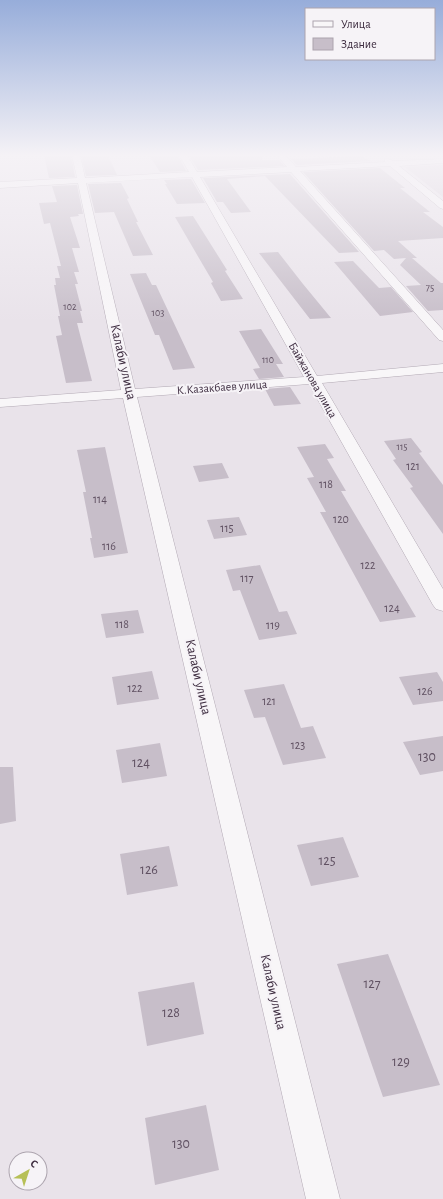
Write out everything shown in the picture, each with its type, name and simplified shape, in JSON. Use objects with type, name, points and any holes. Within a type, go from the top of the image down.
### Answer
[{"type":"street","name":"Калаби улица","points":[[89,211],[129,393],[323,1199]]},
{"type":"street","name":"Байжанова улица","points":[[216,211],[443,605]]},
{"type":"street","points":[[331,211],[443,337]]},
{"type":"street","name":"К.Казакбаев улица","points":[[0,403],[313,380],[443,368]]},
{"type":"building","points":[[41,211],[82,211],[83,214],[78,214],[79,216],[70,217],[80,248],[72,248],[79,272],[74,272],[78,284],[75,284],[82,311],[80,311],[83,323],[77,323],[92,381],[66,383],[56,336],[62,335],[54,285],[56,285],[55,278],[60,278],[57,266],[61,266],[50,223],[44,224]]},
{"type":"building","points":[[95,211],[133,211],[138,222],[136,222],[153,255],[133,256],[114,212],[95,213]]},
{"type":"building","points":[[230,211],[251,212],[231,213]]},
{"type":"building","points":[[299,211],[323,211],[359,252],[339,253]]},
{"type":"building","points":[[338,211],[430,212],[423,212],[443,227],[443,238],[398,241],[417,258],[412,258],[441,283],[443,283],[443,310],[428,311],[406,286],[421,285],[400,265],[406,258],[394,259],[384,250],[374,251]]},
{"type":"building","points":[[193,216],[227,270],[225,271],[243,299],[221,301],[211,283],[213,282],[175,217]]},
{"type":"building","points":[[278,252],[331,318],[310,319],[259,253]]},
{"type":"building","points":[[353,261],[379,288],[391,287],[413,312],[380,316],[334,262]]},
{"type":"building","points":[[146,273],[152,285],[156,285],[195,368],[173,370],[159,335],[155,335],[130,274]]},
{"type":"building","points":[[261,329],[283,364],[276,364],[284,377],[259,379],[253,369],[260,368],[239,331]]},
{"type":"building","points":[[290,387],[301,404],[274,406],[265,389]]},
{"type":"building","points":[[411,438],[422,452],[419,453],[443,485],[443,534],[410,488],[413,487],[393,460],[396,459],[384,441]]},
{"type":"building","points":[[325,444],[334,458],[327,459],[346,491],[341,491],[416,617],[380,622],[320,512],[326,512],[307,478],[314,477],[297,447]]},
{"type":"building","points":[[105,447],[128,553],[94,558],[90,538],[92,538],[83,492],[86,492],[77,450]]},
{"type":"building","points":[[222,463],[229,478],[199,482],[193,466]]},
{"type":"building","points":[[239,517],[247,535],[214,539],[207,520]]},
{"type":"building","points":[[260,565],[279,612],[287,611],[297,634],[259,640],[240,590],[233,591],[226,570]]},
{"type":"building","points":[[138,610],[144,633],[106,638],[101,614]]},
{"type":"building","points":[[152,671],[159,699],[117,705],[112,677]]},
{"type":"building","points":[[437,672],[443,682],[443,701],[413,705],[399,677]]},
{"type":"building","points":[[284,684],[301,728],[313,726],[326,758],[283,765],[265,717],[254,718],[244,690]]},
{"type":"building","points":[[443,736],[443,771],[420,775],[403,742]]},
{"type":"building","points":[[160,743],[167,776],[122,783],[116,750]]},
{"type":"building","points":[[0,767],[13,767],[16,821],[0,824]]},
{"type":"building","points":[[343,837],[359,877],[311,886],[297,845]]},
{"type":"building","points":[[169,846],[178,886],[127,895],[120,854]]},
{"type":"building","points":[[388,954],[440,1085],[383,1097],[337,964]]},
{"type":"building","points":[[194,982],[204,1034],[147,1046],[138,992]]},
{"type":"building","points":[[206,1105],[219,1170],[155,1185],[145,1118]]}]
